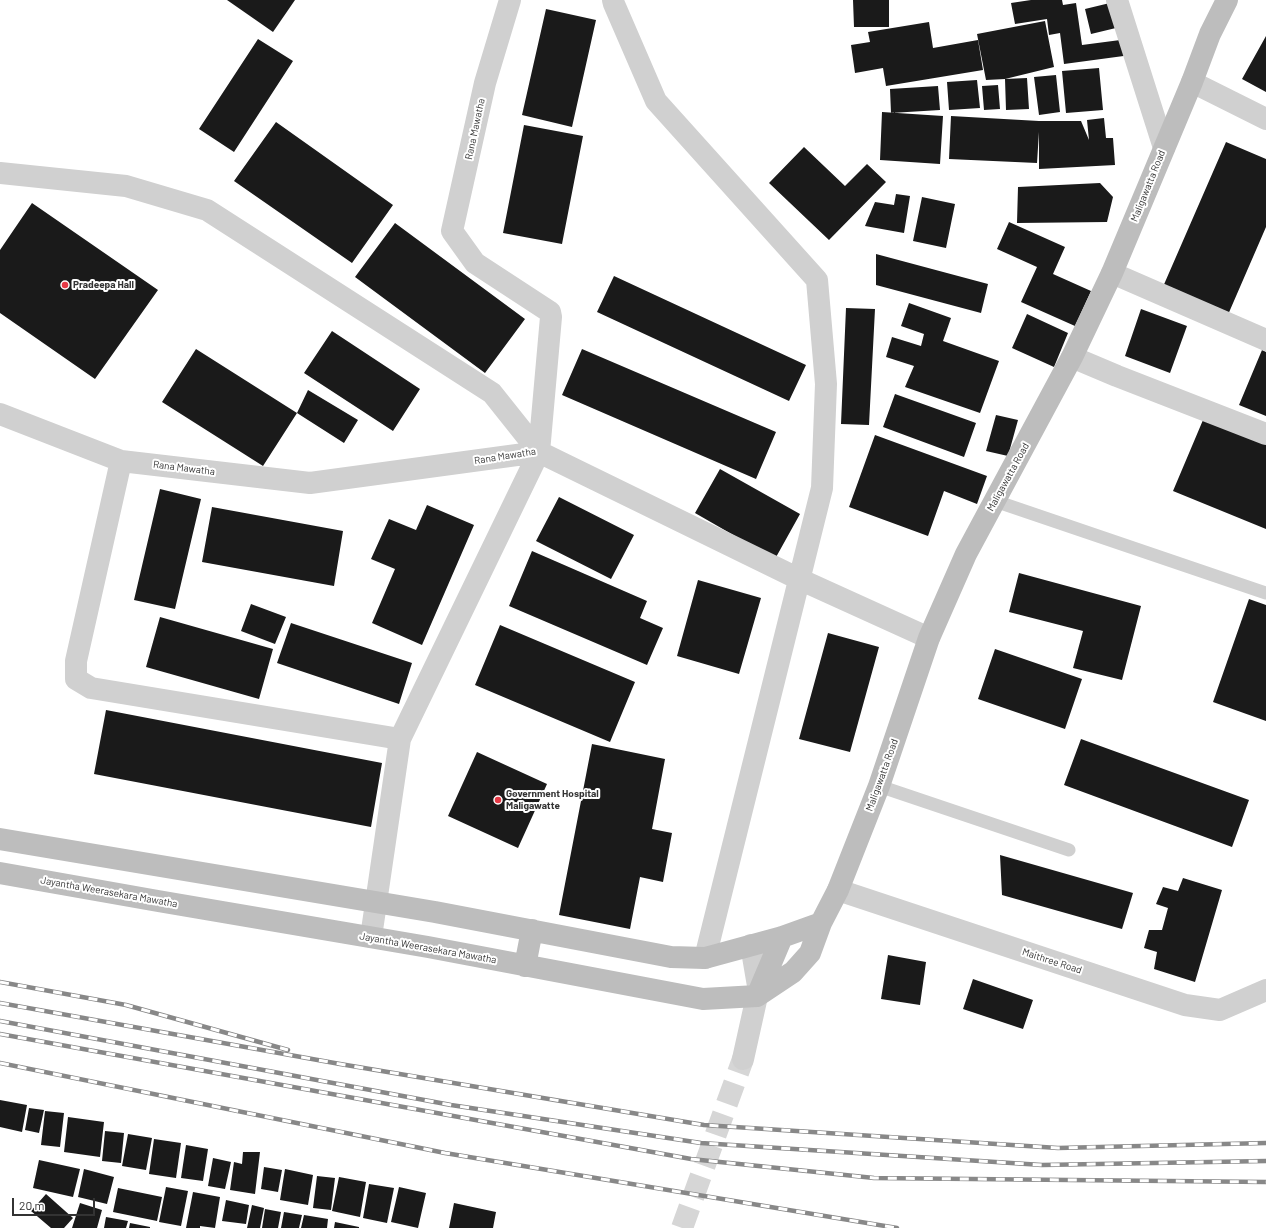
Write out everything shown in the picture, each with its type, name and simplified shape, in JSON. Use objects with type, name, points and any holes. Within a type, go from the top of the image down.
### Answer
[{"type":"main road","name":"Maligawatta Road","points":[[821,923],[838,890],[879,786],[929,638],[966,554],[1072,357],[1112,273],[1192,82],[1210,34],[1227,0]]},
{"type":"main road","points":[[0,839],[377,902],[671,957],[705,958],[782,937],[821,923]]},
{"type":"main road","name":"Jayantha Weerasekara Mawatha","points":[[0,872],[371,937],[703,998],[758,996]]},
{"type":"main road","points":[[758,996],[793,972],[810,953],[821,923]]},
{"type":"main road","points":[[525,966],[532,930]]},
{"type":"main road","points":[[758,996],[782,937]]},
{"type":"street","name":"Rana Mawatha","points":[[0,414],[121,461],[310,483],[539,452],[550,312],[474,263],[452,231],[485,83],[510,0]]},
{"type":"street","points":[[1117,0],[1164,148]]},
{"type":"street","points":[[613,2],[656,101],[817,280],[826,384],[822,488],[705,958]]},
{"type":"street","points":[[1192,82],[1266,119]]},
{"type":"street","points":[[0,172],[126,186],[207,210],[492,393],[539,452],[799,579],[929,638]]},
{"type":"street","points":[[1112,273],[1266,340]]},
{"type":"street","points":[[1072,357],[1266,434]]},
{"type":"street","points":[[371,937],[400,739],[539,452]]},
{"type":"street","points":[[121,461],[76,661],[76,679],[91,688],[400,739]]},
{"type":"street","name":"Maithree Road","points":[[838,890],[1185,1006],[1220,1010],[1266,990]]},
{"type":"street","points":[[743,1058],[758,996],[758,986],[751,945]]},
{"type":"lane","points":[[995,501],[1266,593]]},
{"type":"lane","points":[[879,786],[1069,850]]},
{"type":"building","points":[[227,0],[295,0],[273,32]]},
{"type":"building","points":[[853,0],[889,0],[889,27],[854,27]]},
{"type":"building","points":[[1031,0],[1062,0],[1063,5],[1076,3],[1082,45],[1128,39],[1131,55],[1064,64],[1060,33],[1049,35],[1047,19],[1015,24],[1011,3]]},
{"type":"building","points":[[1114,2],[1120,27],[1091,34],[1085,9]]},
{"type":"building","points":[[546,9],[596,20],[572,127],[522,115]]},
{"type":"building","points":[[1045,21],[1054,67],[1005,79],[986,80],[977,34]]},
{"type":"building","points":[[929,22],[933,48],[978,40],[983,70],[886,86],[883,68],[855,73],[851,45],[870,42],[868,32]]},
{"type":"building","points":[[1266,36],[1266,92],[1242,79]]},
{"type":"building","points":[[258,39],[293,61],[234,152],[199,129]]},
{"type":"building","points":[[1099,68],[1103,110],[1066,113],[1062,71]]},
{"type":"building","points":[[1056,75],[1060,112],[1039,115],[1034,77]]},
{"type":"building","points":[[1027,78],[1029,109],[1006,110],[1005,79]]},
{"type":"building","points":[[977,80],[980,108],[949,110],[947,82]]},
{"type":"building","points":[[998,85],[1000,109],[984,110],[982,86]]},
{"type":"building","points":[[938,86],[940,110],[891,113],[890,89]]},
{"type":"building","points":[[882,112],[943,116],[940,164],[880,160]]},
{"type":"building","points":[[951,116],[1039,121],[1081,121],[1089,140],[1087,120],[1104,118],[1106,138],[1113,138],[1115,165],[1039,169],[1039,132],[1037,163],[949,159]]},
{"type":"building","points":[[276,122],[393,205],[352,263],[234,181]]},
{"type":"building","points":[[524,125],[583,136],[562,244],[503,233]]},
{"type":"building","points":[[1226,142],[1266,159],[1266,227],[1227,317],[1162,289]]},
{"type":"building","points":[[804,147],[845,186],[867,164],[886,182],[829,240],[769,183]]},
{"type":"building","points":[[1100,183],[1113,197],[1107,222],[1017,223],[1018,187]]},
{"type":"building","points":[[896,194],[910,196],[904,233],[865,226],[875,202],[894,205]]},
{"type":"building","points":[[922,197],[955,204],[946,248],[913,241]]},
{"type":"building","points":[[32,203],[158,290],[95,379],[0,313],[0,250]]},
{"type":"building","points":[[1009,222],[1065,247],[1053,274],[1091,291],[1075,326],[1021,302],[1037,267],[997,249]]},
{"type":"building","points":[[395,223],[525,319],[485,373],[355,277]]},
{"type":"building","points":[[876,254],[988,284],[981,313],[876,285]]},
{"type":"building","points":[[614,276],[806,365],[789,401],[597,312]]},
{"type":"building","points":[[909,303],[951,318],[943,341],[999,361],[980,413],[905,387],[914,366],[886,357],[892,337],[921,346],[924,334],[901,326]]},
{"type":"building","points":[[846,308],[875,309],[869,425],[841,424]]},
{"type":"building","points":[[1141,309],[1187,326],[1170,373],[1125,356]]},
{"type":"building","points":[[1027,314],[1068,333],[1054,367],[1012,348]]},
{"type":"building","points":[[332,331],[420,389],[393,431],[304,373]]},
{"type":"building","points":[[196,349],[297,413],[263,466],[162,402]]},
{"type":"building","points":[[582,349],[776,432],[756,479],[562,395]]},
{"type":"building","points":[[1262,350],[1266,352],[1266,416],[1239,405]]},
{"type":"building","points":[[308,390],[358,420],[344,443],[297,413]]},
{"type":"building","points":[[895,394],[976,423],[964,457],[883,427]]},
{"type":"building","points":[[996,415],[1018,420],[1008,456],[986,451]]},
{"type":"building","points":[[1203,420],[1266,443],[1266,529],[1173,491]]},
{"type":"building","points":[[875,435],[987,476],[977,504],[944,491],[928,536],[849,507]]},
{"type":"building","points":[[720,469],[800,514],[775,559],[695,513]]},
{"type":"building","points":[[160,489],[201,499],[175,609],[134,600]]},
{"type":"building","points":[[559,497],[634,535],[611,579],[536,541]]},
{"type":"building","points":[[427,505],[474,525],[422,645],[372,623],[395,569],[371,559],[389,519],[416,530]]},
{"type":"building","points":[[212,507],[343,531],[334,586],[202,562]]},
{"type":"building","points":[[532,551],[647,601],[640,618],[663,628],[647,665],[509,606]]},
{"type":"building","points":[[1019,573],[1141,606],[1122,680],[1073,668],[1083,631],[1009,612]]},
{"type":"building","points":[[698,580],[761,598],[739,674],[677,656]]},
{"type":"building","points":[[1249,599],[1266,605],[1266,721],[1213,702]]},
{"type":"building","points":[[251,604],[286,617],[275,644],[241,631]]},
{"type":"building","points":[[160,617],[273,649],[259,699],[146,667]]},
{"type":"building","points":[[291,623],[412,663],[399,704],[277,663]]},
{"type":"building","points":[[500,625],[635,682],[610,742],[475,685]]},
{"type":"building","points":[[828,633],[879,647],[850,752],[799,739]]},
{"type":"building","points":[[995,649],[1082,679],[1065,729],[978,699]]},
{"type":"building","points":[[106,710],[382,763],[371,827],[94,774]]},
{"type":"building","points":[[1081,739],[1249,800],[1232,847],[1064,785]]},
{"type":"building","points":[[592,744],[665,759],[652,829],[672,833],[663,882],[640,877],[630,929],[559,915]]},
{"type":"building","name":"Government Hospital Maligawatte","points":[[477,752],[547,784],[518,848],[448,816]]},
{"type":"building","points":[[1000,855],[1133,893],[1122,929],[1002,895]]},
{"type":"building","points":[[1183,878],[1222,890],[1195,982],[1154,969],[1157,952],[1144,948],[1149,930],[1162,930],[1168,908],[1156,904],[1163,887],[1178,891]]},
{"type":"building","points":[[888,955],[926,962],[920,1005],[881,999]]},
{"type":"building","points":[[973,979],[1033,1000],[1023,1029],[963,1009]]},
{"type":"building","points":[[0,1100],[27,1105],[22,1132],[0,1127]]},
{"type":"building","points":[[29,1108],[44,1110],[39,1133],[25,1130]]},
{"type":"building","points":[[45,1111],[64,1113],[60,1147],[41,1145]]},
{"type":"building","points":[[68,1117],[104,1122],[100,1157],[64,1152]]},
{"type":"building","points":[[105,1131],[124,1133],[121,1163],[102,1161]]},
{"type":"building","points":[[128,1134],[152,1138],[146,1170],[122,1166]]},
{"type":"building","points":[[154,1139],[181,1143],[176,1178],[149,1174]]},
{"type":"building","points":[[186,1145],[208,1149],[203,1181],[181,1178]]},
{"type":"building","points":[[243,1152],[260,1152],[255,1194],[230,1190],[234,1162],[242,1164]]},
{"type":"building","points":[[213,1158],[231,1162],[225,1189],[208,1186]]},
{"type":"building","points":[[39,1160],[80,1169],[73,1197],[33,1188]]},
{"type":"building","points":[[264,1167],[282,1170],[278,1192],[261,1189]]},
{"type":"building","points":[[84,1169],[114,1177],[107,1204],[78,1197]]},
{"type":"building","points":[[285,1169],[313,1175],[308,1205],[280,1200]]},
{"type":"building","points":[[317,1176],[335,1178],[331,1210],[313,1208]]},
{"type":"building","points":[[339,1177],[366,1182],[360,1217],[332,1211]]},
{"type":"building","points":[[369,1184],[394,1188],[387,1223],[363,1218]]},
{"type":"building","points":[[166,1187],[188,1191],[181,1226],[159,1222]]},
{"type":"building","points":[[399,1187],[426,1193],[418,1228],[391,1222]]},
{"type":"building","points":[[118,1188],[162,1197],[157,1221],[113,1212]]},
{"type":"building","points":[[193,1192],[220,1197],[215,1228],[200,1226],[200,1228],[186,1228]]},
{"type":"building","points":[[46,1194],[73,1218],[64,1228],[51,1228],[31,1211]]},
{"type":"building","points":[[226,1200],[249,1205],[246,1224],[222,1221]]},
{"type":"building","points":[[80,1203],[102,1210],[97,1228],[72,1228]]},
{"type":"building","points":[[454,1203],[496,1212],[493,1228],[449,1228]]},
{"type":"building","points":[[252,1205],[264,1208],[260,1228],[247,1228]]},
{"type":"building","points":[[265,1209],[281,1212],[278,1228],[262,1228]]},
{"type":"building","points":[[284,1212],[302,1215],[299,1228],[281,1228]]},
{"type":"building","points":[[304,1215],[328,1219],[327,1228],[301,1228]]},
{"type":"building","points":[[106,1217],[128,1221],[126,1228],[104,1228]]},
{"type":"building","points":[[335,1222],[359,1227],[359,1228],[334,1228]]},
{"type":"building","points":[[130,1223],[150,1227],[150,1228],[129,1228]]},
{"type":"tunnel","points":[[682,1228],[743,1059]]},
{"type":"railway","points":[[0,982],[126,1005],[288,1050]]},
{"type":"railway","points":[[0,1003],[340,1064],[704,1125],[1058,1148],[1266,1143]]},
{"type":"railway","points":[[0,1021],[451,1105],[701,1143],[1042,1165],[1266,1161]]},
{"type":"railway","points":[[0,1034],[691,1159],[874,1178],[1266,1182]]},
{"type":"railway","points":[[0,1063],[445,1153],[897,1228]]},
{"type":"place","name":"Pradeepa Hall","points":[[65,285]]},
{"type":"place","name":"Government Hospital Maligawatte","points":[[498,800]]}]
